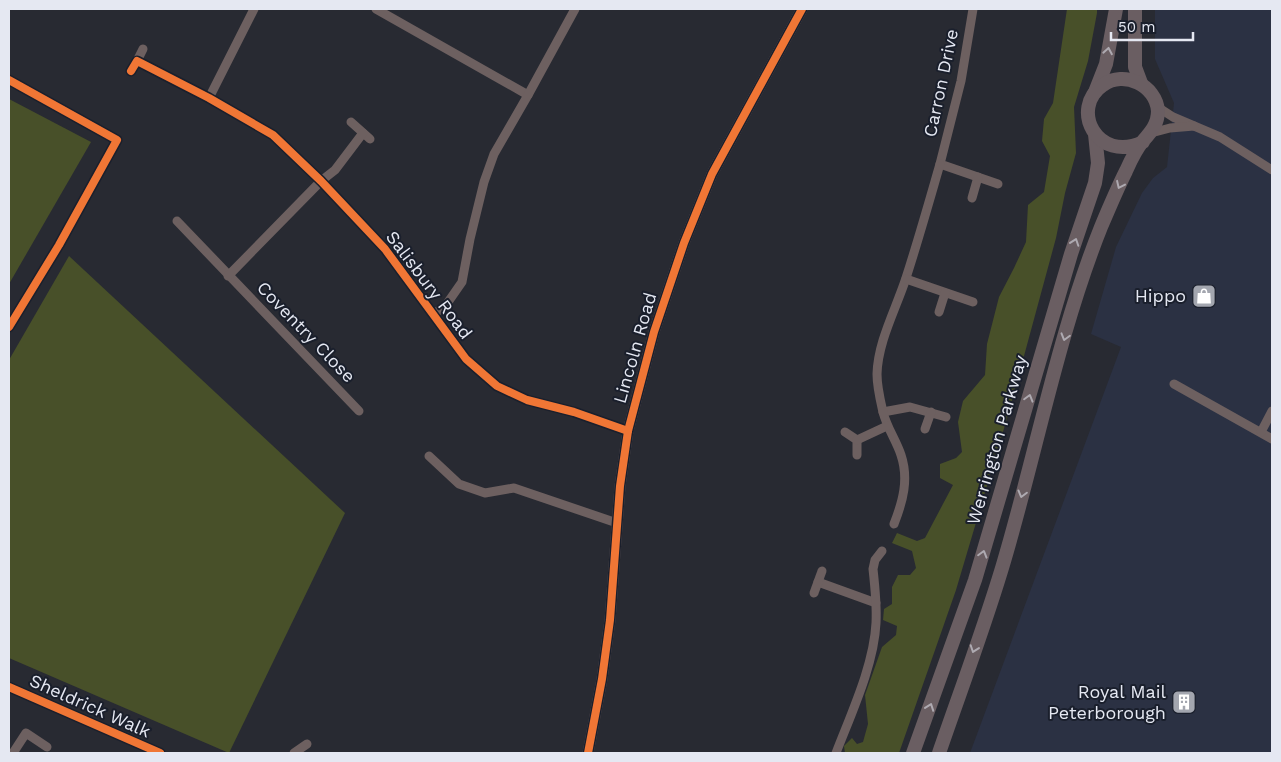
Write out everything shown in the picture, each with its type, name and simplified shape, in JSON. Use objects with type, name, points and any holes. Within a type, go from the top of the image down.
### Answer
[{"type":"highway","points":[[1116,9],[1106,64],[1090,102],[1088,113],[1090,124],[1095,134],[1102,141],[1117,147],[1133,146],[1147,138]]},
{"type":"highway","points":[[1135,9],[1135,67],[1141,83]]},
{"type":"highway","points":[[939,753],[1001,569],[1089,258],[1111,202],[1127,169],[1156,123],[1156,106],[1149,91],[1141,83],[1121,78],[1111,80],[1095,92]]},
{"type":"highway","name":"Werrington Parkway","points":[[913,753],[975,580],[1071,254],[1095,183],[1098,163],[1095,134]]},
{"type":"street","points":[[209,98],[254,9]]},
{"type":"street","points":[[376,9],[528,95]]},
{"type":"street","points":[[434,314],[446,304],[462,282],[484,182],[494,154],[575,9]]},
{"type":"street","name":"Lincoln Road","points":[[588,753],[601,688],[606,650],[620,486],[628,431],[654,332],[687,234],[712,174],[802,9]]},
{"type":"street","name":"Carron Drive","points":[[894,524],[902,505],[905,489],[905,471],[901,455],[887,426],[883,412],[877,373],[880,354],[906,279],[940,164],[961,82],[973,9]]},
{"type":"street","points":[[130,71],[143,49]]},
{"type":"street","name":"Salisbury Road","points":[[137,61],[209,98],[273,136],[321,181],[385,250],[466,359],[497,386],[527,400],[574,412],[628,431]]},
{"type":"street","points":[[1156,106],[1174,117],[1220,137],[1272,170]]},
{"type":"street","points":[[228,276],[367,136],[351,122]]},
{"type":"street","points":[[1147,138],[1170,128],[1196,126]]},
{"type":"street","name":"Carron Drive","points":[[940,164],[998,184]]},
{"type":"street","points":[[972,198],[978,177]]},
{"type":"street","name":"Coventry Close","points":[[177,221],[359,411]]},
{"type":"street","points":[[906,279],[973,302]]},
{"type":"street","points":[[939,312],[945,292]]},
{"type":"street","points":[[1174,384],[1272,439]]},
{"type":"street","points":[[883,412],[910,407],[946,417]]},
{"type":"street","points":[[1260,432],[1272,411]]},
{"type":"street","points":[[925,429],[930,412]]},
{"type":"street","points":[[857,440],[887,426]]},
{"type":"street","points":[[845,432],[857,440]]},
{"type":"street","points":[[857,440],[857,455]]},
{"type":"street","points":[[429,456],[459,484],[485,493],[514,488],[618,523]]},
{"type":"street","points":[[836,753],[860,689],[871,652],[876,625],[873,569],[875,560],[882,551]]},
{"type":"street","points":[[814,593],[822,572]]},
{"type":"street","points":[[818,582],[876,603]]},
{"type":"street","points":[[12,753],[26,733],[47,747]]},
{"type":"street","points":[[294,753],[307,744]]},
{"type":"shaded area","points":[[1155,9],[1272,9],[1272,753],[970,753],[1121,347],[1091,334],[1116,247],[1142,193],[1153,178],[1167,167],[1174,103],[1155,59]]},
{"type":"green space","points":[[1067,9],[1097,9],[1088,61],[1074,107],[1076,153],[1065,193],[1056,238],[1008,415],[956,590],[899,753],[845,753],[844,746],[852,738],[857,744],[863,742],[868,724],[865,695],[882,647],[896,635],[897,626],[883,620],[884,609],[892,604],[892,587],[898,575],[910,575],[916,568],[912,551],[892,543],[897,533],[917,541],[925,538],[953,485],[940,478],[940,464],[956,458],[962,452],[958,422],[963,401],[985,375],[987,344],[999,297],[1026,242],[1028,205],[1044,192],[1050,156],[1042,141],[1044,119],[1053,103]]},
{"type":"green space","points":[[9,99],[91,142],[9,284]]},
{"type":"green space","points":[[69,256],[345,513],[229,753],[9,658],[9,360]]},
{"type":"cycle path","points":[[588,753],[602,679],[610,620],[620,486],[628,431],[654,332],[684,243],[712,174],[802,9]]},
{"type":"cycle path","points":[[131,71],[137,61],[209,98],[273,135],[321,181],[385,249],[466,359],[497,386],[527,400],[574,412],[628,431]]},
{"type":"cycle path","points":[[9,80],[117,140],[59,245],[9,327]]},
{"type":"cycle path","name":"Sheldrick Walk","points":[[9,687],[160,753]]},
{"type":"place","name":"Hippo","points":[[1204,296]]},
{"type":"place","name":"Royal Mail Peterborough","points":[[1184,702]]}]
